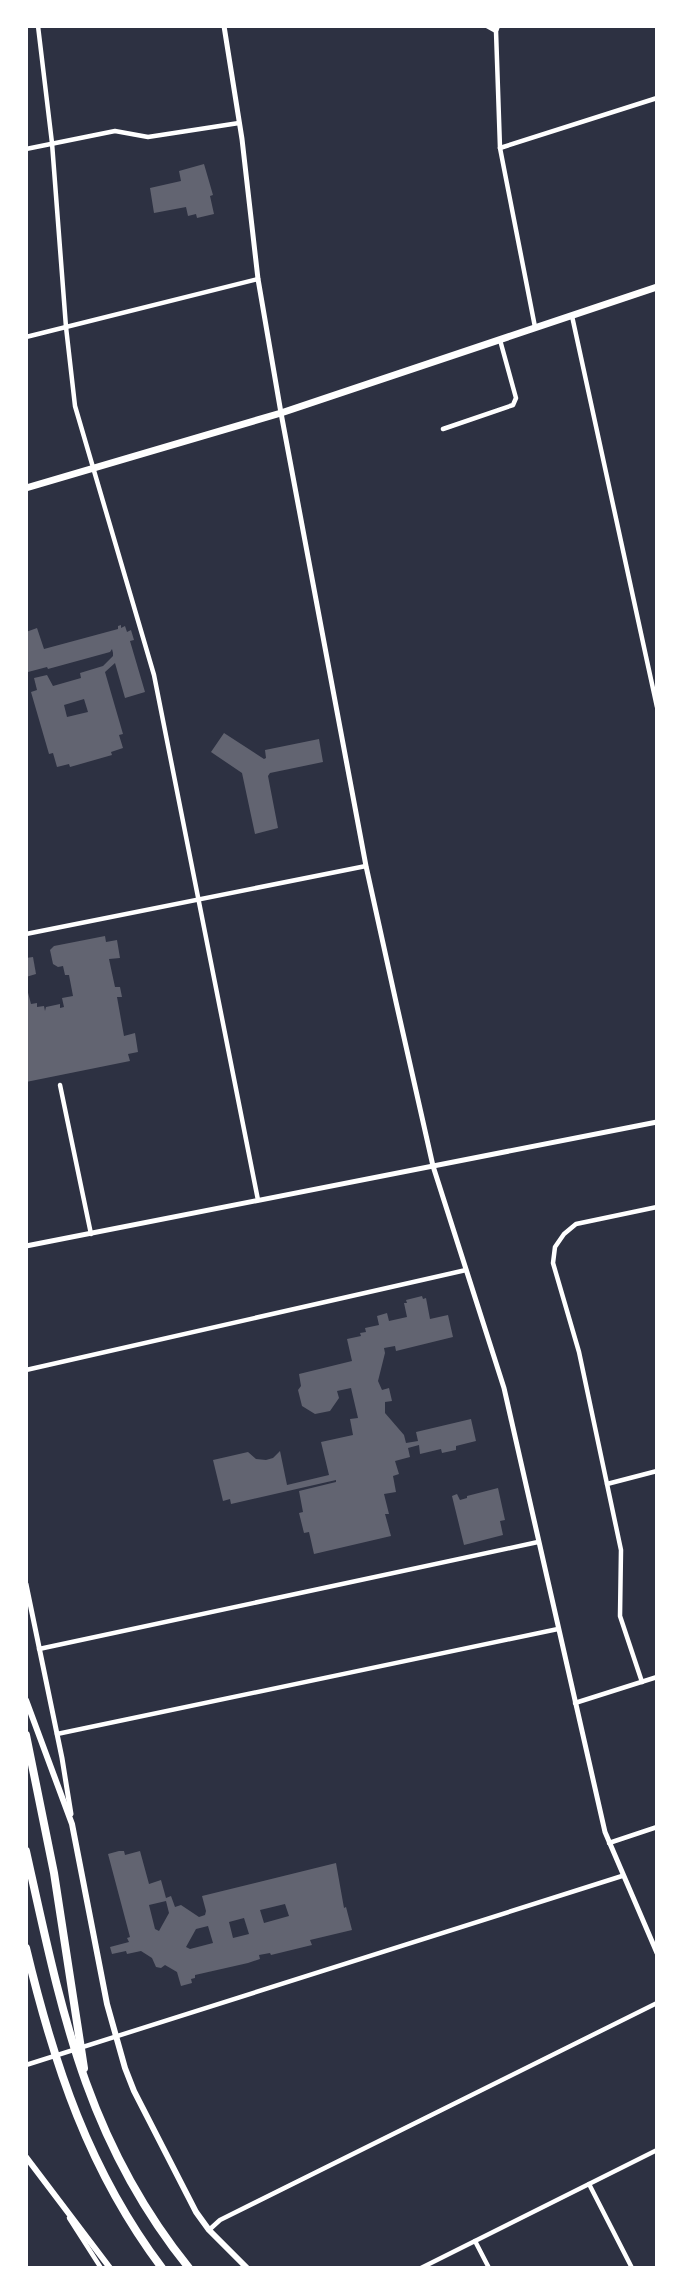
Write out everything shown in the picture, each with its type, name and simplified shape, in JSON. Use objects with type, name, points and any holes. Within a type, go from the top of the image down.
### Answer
[{"type":"highway","points":[[26,1735],[54,1873],[87,2088]]},
{"type":"highway","points":[[26,1851],[58,1991],[87,2088],[129,2179],[189,2268]]},
{"type":"highway","points":[[26,1948],[50,2041],[80,2127],[122,2208],[162,2268]]},
{"type":"main road","points":[[26,488],[281,412],[657,287]]},
{"type":"main road","points":[[26,1700],[72,1824],[116,2037],[134,2091],[192,2205],[209,2230],[247,2268]]},
{"type":"main road","points":[[26,2157],[110,2268]]},
{"type":"street","points":[[38,26],[52,143],[75,406],[154,675],[258,1200]]},
{"type":"street","points":[[225,26],[258,279],[281,412],[366,866],[433,1166],[504,1388],[608,1843],[656,1950]]},
{"type":"street","points":[[487,26],[497,29],[500,148],[535,327]]},
{"type":"street","points":[[500,148],[657,98]]},
{"type":"street","points":[[26,149],[115,131],[148,137],[239,122]]},
{"type":"street","points":[[26,337],[258,279]]},
{"type":"street","points":[[572,315],[657,707]]},
{"type":"street","points":[[443,429],[513,405],[516,398],[500,339]]},
{"type":"street","points":[[26,925],[27,933],[366,866]]},
{"type":"street","points":[[60,1085],[91,1234]]},
{"type":"street","points":[[26,1246],[657,1122]]},
{"type":"street","points":[[642,1682],[620,1616],[621,1550],[579,1352],[553,1263],[555,1247],[564,1234],[576,1224],[657,1207]]},
{"type":"street","points":[[26,1370],[466,1270]]},
{"type":"street","points":[[607,1484],[657,1471]]},
{"type":"street","points":[[39,1649],[538,1542]]},
{"type":"street","points":[[26,1584],[65,1770],[72,1824]]},
{"type":"street","points":[[57,1734],[558,1629]]},
{"type":"street","points":[[575,1703],[657,1677]]},
{"type":"street","points":[[608,1843],[657,1827]]},
{"type":"street","points":[[26,2065],[622,1876]]},
{"type":"street","points":[[209,2230],[220,2220],[657,2003]]},
{"type":"street","points":[[421,2268],[657,2150]]},
{"type":"street","points":[[589,2184],[632,2268]]},
{"type":"street","points":[[51,2190],[101,2268]]},
{"type":"street","points":[[475,2241],[489,2268]]},
{"type":"building","points":[[204,164],[213,195],[210,196],[214,214],[197,218],[196,214],[188,216],[186,207],[154,213],[150,188],[181,181],[179,171]]},
{"type":"building","points":[[118,626],[125,626],[127,632],[131,630],[134,640],[130,641],[145,692],[125,698],[115,663],[105,672],[123,734],[119,735],[123,748],[111,752],[112,755],[70,767],[69,764],[57,767],[53,753],[49,754],[31,692],[37,690],[34,678],[47,675],[53,686],[81,678],[80,673],[103,666],[113,653],[112,649],[110,652],[48,669],[47,667],[28,672],[26,632],[37,628],[44,649],[118,629]],"holes":[[[84,699],[88,712],[67,717],[64,705]]]},
{"type":"building","points":[[224,733],[264,759],[265,750],[319,739],[323,762],[270,773],[268,776],[278,828],[255,834],[242,773],[211,752]]},
{"type":"building","points":[[105,936],[106,942],[117,940],[120,958],[109,959],[115,987],[120,987],[122,997],[117,997],[124,1036],[135,1033],[138,1052],[128,1054],[130,1061],[26,1082],[26,985],[31,1004],[44,1006],[45,1011],[46,1007],[60,1004],[60,1008],[64,1007],[62,998],[73,996],[69,975],[65,975],[63,966],[53,964],[50,950],[54,946]]},
{"type":"building","points":[[33,957],[36,974],[26,977],[26,958]]},
{"type":"building","points":[[422,1296],[423,1299],[426,1298],[430,1319],[448,1315],[453,1337],[396,1351],[395,1346],[384,1348],[378,1381],[382,1390],[389,1388],[392,1401],[385,1402],[385,1413],[404,1435],[406,1443],[418,1441],[416,1432],[471,1419],[476,1441],[442,1453],[441,1449],[420,1454],[419,1445],[408,1448],[410,1457],[395,1461],[399,1474],[393,1476],[396,1492],[384,1494],[389,1514],[385,1514],[391,1536],[314,1554],[309,1532],[304,1533],[299,1513],[303,1512],[299,1491],[336,1480],[231,1504],[230,1499],[223,1501],[213,1460],[248,1452],[256,1459],[266,1460],[273,1458],[280,1451],[287,1485],[329,1475],[321,1442],[353,1435],[350,1419],[358,1418],[351,1388],[337,1391],[339,1398],[330,1411],[315,1414],[302,1406],[298,1390],[301,1386],[299,1374],[352,1361],[347,1339],[361,1336],[360,1333],[366,1332],[365,1328],[379,1325],[377,1316],[387,1313],[389,1321],[407,1317],[404,1303],[407,1303],[406,1300]]},
{"type":"building","points":[[498,1488],[505,1520],[500,1521],[503,1535],[464,1545],[452,1496],[457,1494],[460,1500]]},
{"type":"building","points":[[124,1851],[125,1855],[140,1851],[149,1884],[161,1880],[166,1898],[171,1896],[175,1907],[181,1905],[199,1917],[205,1915],[206,1911],[202,1896],[336,1863],[344,1908],[346,1907],[352,1930],[310,1940],[312,1945],[271,1955],[259,1955],[260,1959],[248,1963],[195,1975],[195,1978],[191,1979],[192,1983],[181,1986],[177,1972],[165,1965],[156,1967],[152,1958],[141,1951],[112,1954],[110,1947],[129,1942],[127,1938],[130,1937],[108,1854]],"holes":[[[166,1901],[169,1913],[159,1931],[155,1929],[149,1905]],[[285,1904],[289,1916],[264,1923],[260,1910]],[[244,1918],[249,1934],[233,1938],[229,1922]],[[208,1926],[213,1943],[190,1949],[186,1947],[196,1929]]]}]
